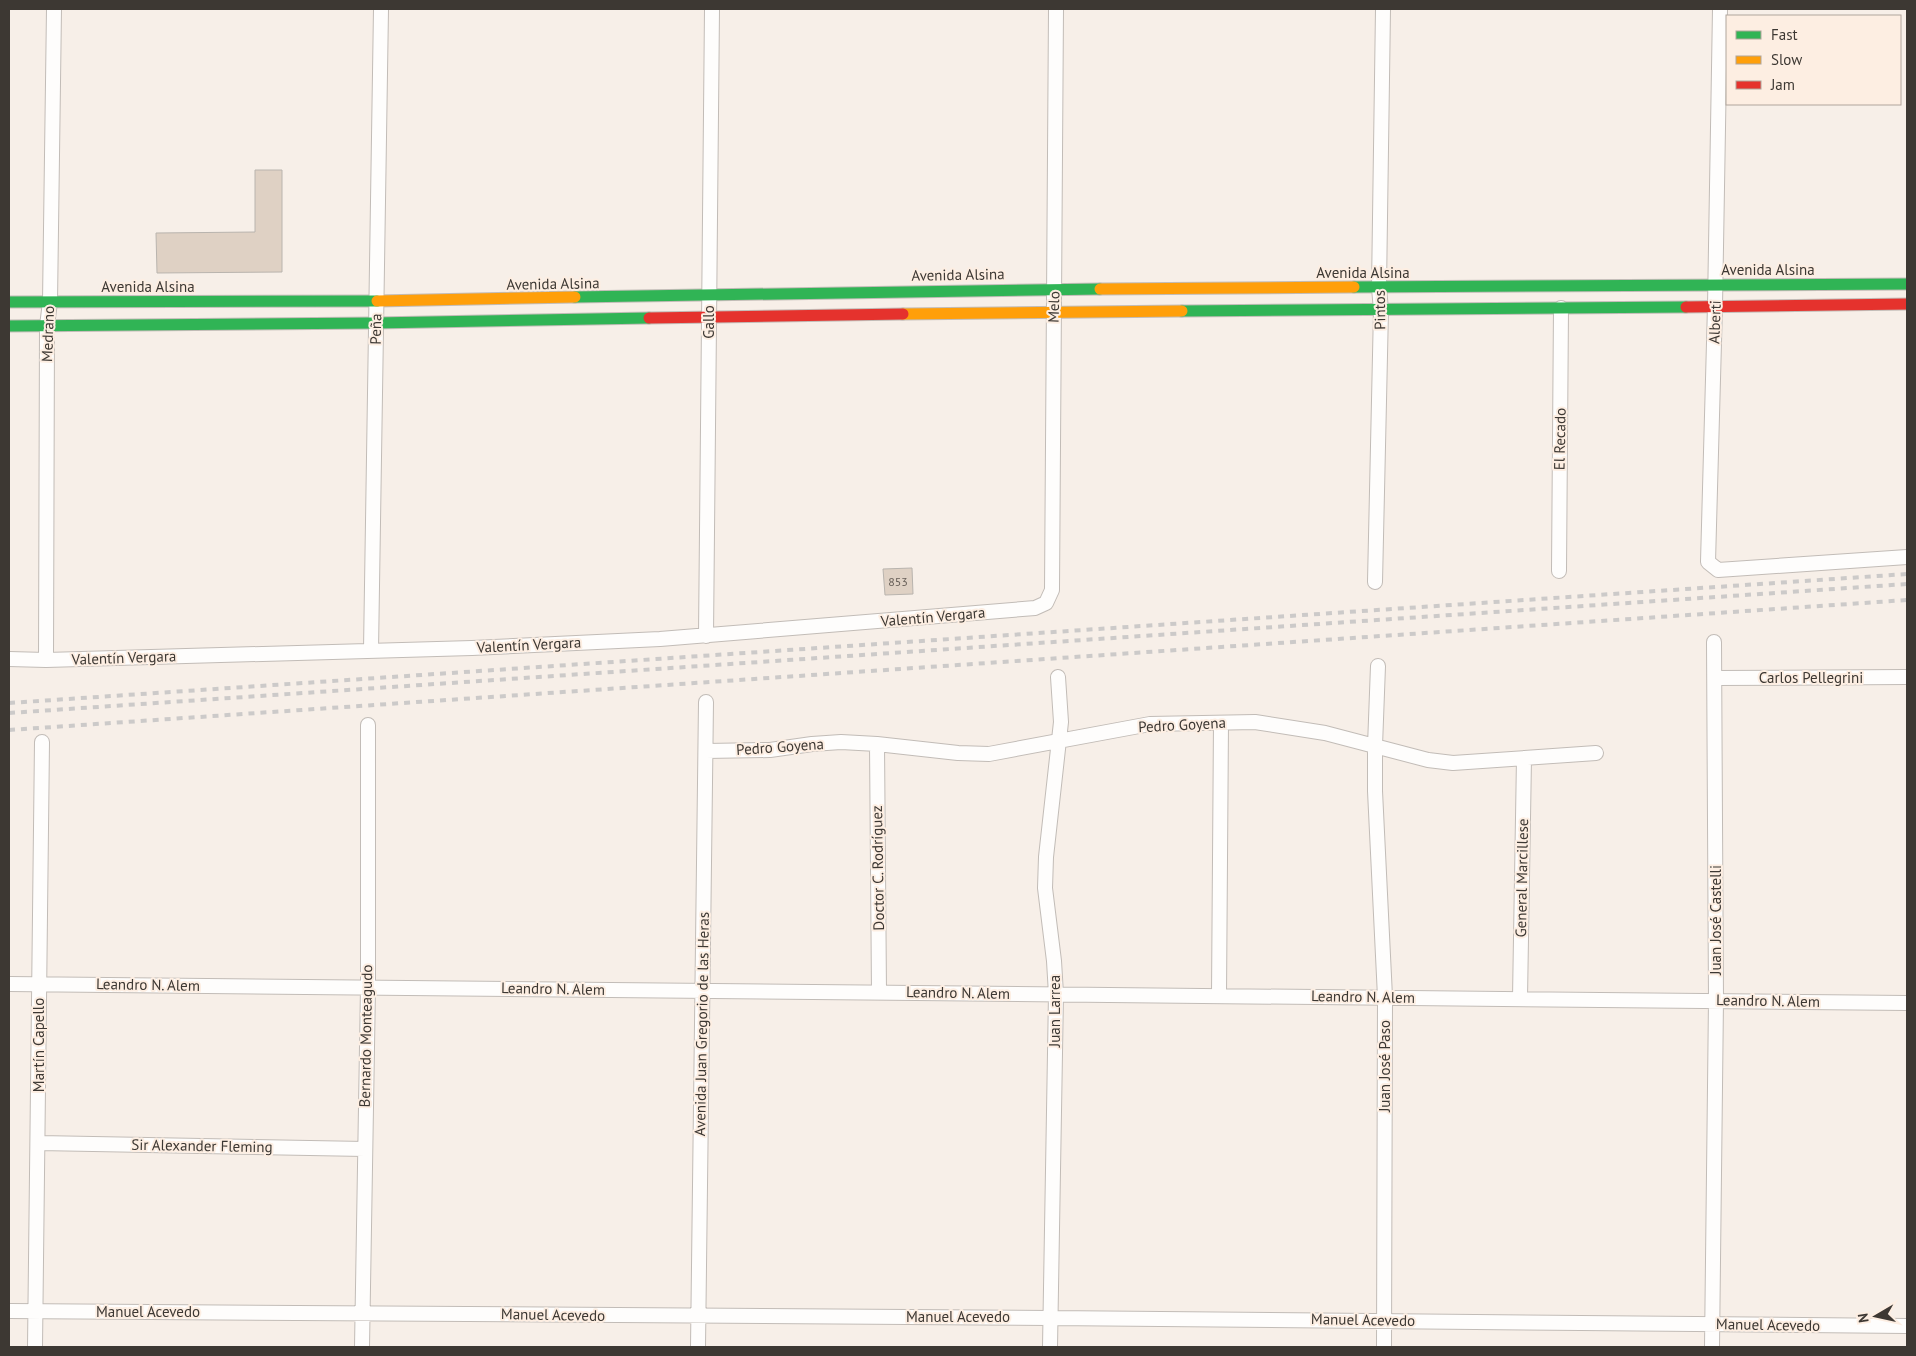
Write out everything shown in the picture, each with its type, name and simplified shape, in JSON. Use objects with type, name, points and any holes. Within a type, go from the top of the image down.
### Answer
[{"type":"main road","name":"Avenida Alsina","points":[[9,302],[376,301],[1054,289],[1907,284]]},
{"type":"main road","points":[[9,326],[376,324],[1053,311],[1381,310],[1907,304]]},
{"type":"street","name":"Medrano","points":[[46,660],[47,326],[50,302],[54,9]]},
{"type":"street","name":"Peña","points":[[371,650],[381,9]]},
{"type":"street","name":"Gallo","points":[[706,636],[712,9]]},
{"type":"street","name":"Melo","points":[[1046,603],[1052,590],[1056,9]]},
{"type":"street","name":"Pintos","points":[[1375,582],[1381,310],[1379,288],[1383,9]]},
{"type":"street","name":"Alberti","points":[[1720,9],[1708,562],[1718,570],[1907,557]]},
{"type":"street","name":"El Recado","points":[[1559,571],[1561,308]]},
{"type":"street","name":"Valentín Vergara","points":[[9,659],[46,660],[472,648],[706,636],[1034,608],[1046,603]]},
{"type":"street","name":"Juan José Castelli","points":[[1712,1347],[1716,1000],[1714,642]]},
{"type":"street","name":"Juan José Paso","points":[[1378,666],[1375,791],[1384,997],[1384,1347]]},
{"type":"street","name":"Juan Larrea","points":[[1050,1347],[1056,994],[1045,888],[1046,857],[1061,722],[1058,677]]},
{"type":"street","name":"Carlos Pellegrini","points":[[1715,678],[1907,677]]},
{"type":"street","name":"Avenida Juan Gregorio de las Heras","points":[[698,1347],[706,702]]},
{"type":"street","name":"Pedro Goyena","points":[[706,751],[770,750],[822,743],[877,744],[958,754],[989,754],[1150,724],[1256,722],[1325,733],[1428,760],[1453,763],[1596,753]]},
{"type":"street","points":[[1219,995],[1221,723]]},
{"type":"street","name":"Bernardo Monteagudo","points":[[362,1347],[368,987],[368,725]]},
{"type":"street","name":"Martín Capello","points":[[35,1347],[39,1144],[42,742]]},
{"type":"street","name":"Doctor C. Rodríguez","points":[[877,744],[879,992]]},
{"type":"street","name":"General Marcillese","points":[[1520,998],[1524,758]]},
{"type":"street","name":"Leandro N. Alem","points":[[9,984],[1907,1003]]},
{"type":"street","name":"Sir Alexander Fleming","points":[[39,1144],[365,1149]]},
{"type":"street","name":"Manuel Acevedo","points":[[9,1311],[1907,1326]]},
{"type":"building","points":[[255,170],[282,170],[282,272],[157,273],[156,233],[255,232]]},
{"type":"building","points":[[912,568],[913,594],[885,595],[883,569]]},
{"type":"railway","points":[[9,703],[1907,574]]},
{"type":"railway","points":[[9,713],[1907,584]]},
{"type":"railway","points":[[9,730],[1907,600]]},
{"type":"traffic: fast","points":[[1354,287],[1907,284]]},
{"type":"traffic: fast","points":[[575,297],[1100,289]]},
{"type":"traffic: fast","points":[[9,302],[377,301]]},
{"type":"traffic: fast","points":[[1182,311],[1686,307]]},
{"type":"traffic: fast","points":[[9,326],[375,323],[649,318]]},
{"type":"traffic: slow","points":[[1100,289],[1354,287]]},
{"type":"traffic: slow","points":[[377,301],[575,297]]},
{"type":"traffic: slow","points":[[903,314],[1182,311]]},
{"type":"traffic: jam","points":[[1686,307],[1907,304]]},
{"type":"traffic: jam","points":[[649,318],[903,314]]}]
